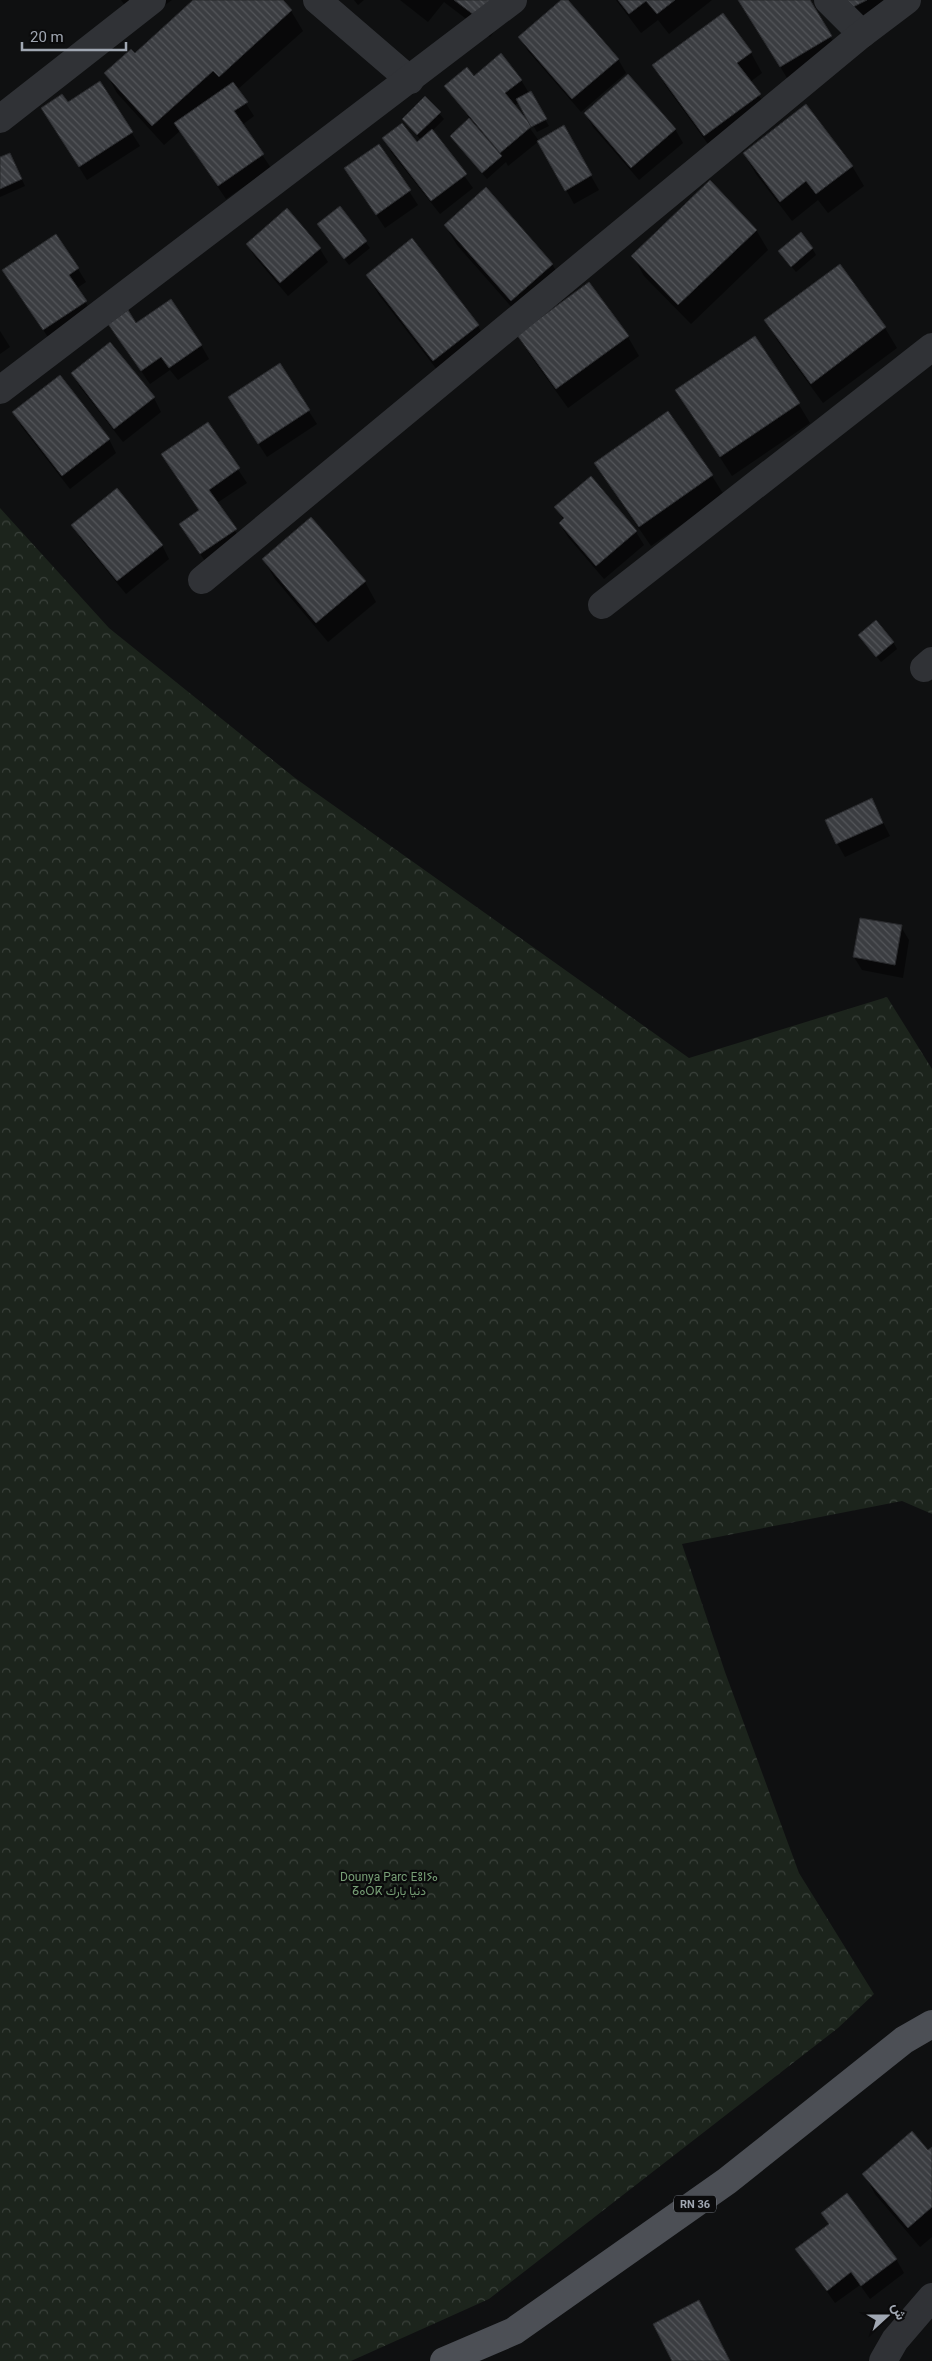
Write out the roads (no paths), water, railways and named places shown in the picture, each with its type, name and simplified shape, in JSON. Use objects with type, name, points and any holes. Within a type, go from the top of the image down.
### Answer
[{"type":"main road","name":"RN 36","points":[[444,2361],[514,2331],[727,2181],[904,2040],[932,2024]]},
{"type":"street","points":[[0,119],[152,0]]},
{"type":"street","points":[[317,0],[410,80]]},
{"type":"street","points":[[0,390],[513,0]]},
{"type":"street","points":[[828,0],[862,34]]},
{"type":"street","points":[[202,580],[862,34],[907,0]]},
{"type":"street","points":[[602,605],[932,347]]},
{"type":"street","points":[[883,2361],[895,2340],[932,2297]]},
{"type":"park label","name":"Dounya Parc ⴹⵓⵏⵢⴰ ⵒⴰⵔⴽ دنيا بارك","points":[[389,1884]]}]
